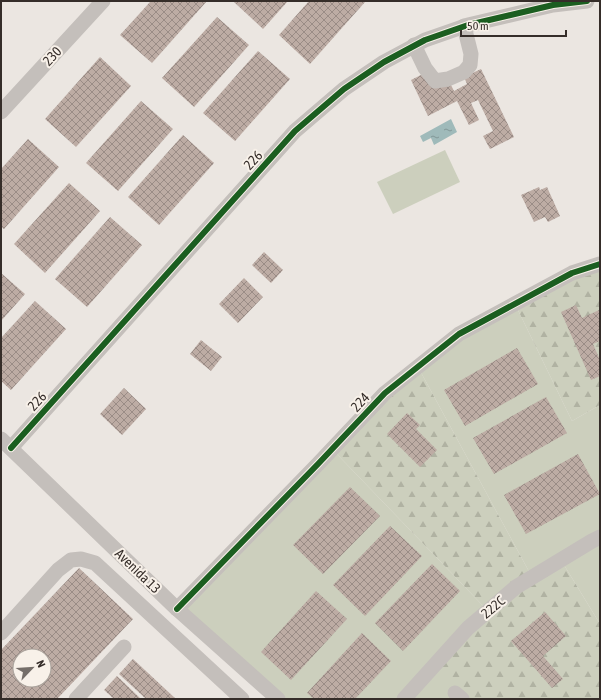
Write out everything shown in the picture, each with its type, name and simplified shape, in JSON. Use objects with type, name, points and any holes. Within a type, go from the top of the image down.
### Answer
[{"type":"street","name":"230","points":[[1,112],[103,1]]},
{"type":"street","name":"226","points":[[6,443],[191,248],[295,131],[344,89],[384,62],[425,40],[464,26],[553,5],[587,1]]},
{"type":"street","points":[[414,46],[425,68],[436,81],[448,79],[464,72],[470,65],[471,54],[464,26]]},
{"type":"street","name":"224","points":[[177,609],[385,393],[459,334],[572,273],[600,264]]},
{"type":"street","name":"Avenida 13","points":[[6,443],[177,609],[278,699]]},
{"type":"street","name":"222C","points":[[404,699],[468,628],[516,587],[600,537]]},
{"type":"street","points":[[1,633],[58,570],[71,560],[81,559],[95,563],[233,696]]},
{"type":"street","points":[[76,699],[124,647]]},
{"type":"green space","points":[[445,150],[460,182],[393,214],[377,182]]},
{"type":"green space","points":[[600,264],[600,405],[572,421],[515,304]]},
{"type":"green space","points":[[515,304],[572,421],[600,405],[600,624],[561,560],[532,577],[418,367]]},
{"type":"green space","points":[[418,367],[532,577],[561,560],[600,624],[600,699],[462,699],[455,693],[435,664],[488,611],[332,449]]},
{"type":"green space","points":[[332,449],[488,611],[462,699],[278,699],[177,609]]},
{"type":"water","points":[[451,119],[457,132],[434,145],[431,138],[423,142],[420,136]]},
{"type":"building","points":[[151,1],[207,1],[152,63],[120,35]]},
{"type":"building","points":[[233,1],[288,1],[263,29]]},
{"type":"building","points":[[309,1],[365,2],[310,64],[279,35]]},
{"type":"building","points":[[217,17],[249,45],[194,107],[162,78]]},
{"type":"building","points":[[258,51],[290,79],[235,141],[203,113]]},
{"type":"building","points":[[100,57],[131,86],[76,147],[45,119]]},
{"type":"building","points":[[481,69],[514,137],[490,149],[483,136],[493,131],[478,100],[471,103],[479,120],[469,125],[457,101],[428,116],[411,80],[427,72],[435,88],[449,81],[454,91],[467,84],[464,77]]},
{"type":"building","points":[[141,101],[173,129],[118,191],[86,163]]},
{"type":"building","points":[[183,135],[214,163],[159,225],[128,197]]},
{"type":"building","points":[[28,139],[59,167],[4,229],[1,227],[1,169]]},
{"type":"building","points":[[69,183],[100,211],[45,273],[14,244]]},
{"type":"building","points":[[539,187],[540,190],[547,187],[560,216],[548,222],[545,217],[534,222],[521,195]]},
{"type":"building","points":[[110,217],[142,245],[87,307],[55,279]]},
{"type":"building","points":[[264,252],[283,270],[271,283],[252,265]]},
{"type":"building","points":[[1,273],[25,294],[1,321]]},
{"type":"building","points":[[244,278],[263,297],[238,323],[219,304]]},
{"type":"building","points":[[35,301],[66,329],[11,390],[1,381],[1,338]]},
{"type":"building","points":[[576,305],[582,318],[599,310],[600,311],[600,341],[593,344],[600,360],[600,376],[591,380],[561,312]]},
{"type":"building","points":[[201,340],[222,357],[211,371],[190,354]]},
{"type":"building","points":[[517,348],[538,384],[465,426],[444,390]]},
{"type":"building","points":[[124,388],[146,409],[122,435],[100,414]]},
{"type":"building","points":[[546,397],[567,433],[494,474],[473,438]]},
{"type":"building","points":[[407,413],[420,425],[416,429],[437,450],[420,467],[387,434]]},
{"type":"building","points":[[578,454],[600,494],[526,534],[504,495]]},
{"type":"building","points":[[350,487],[380,516],[323,574],[293,545]]},
{"type":"building","points":[[390,526],[422,556],[365,616],[333,585]]},
{"type":"building","points":[[432,564],[460,591],[403,651],[375,623]]},
{"type":"building","points":[[79,568],[133,619],[57,699],[1,699],[1,650]]},
{"type":"building","points":[[316,591],[347,619],[291,680],[261,652]]},
{"type":"building","points":[[545,612],[566,636],[543,656],[563,679],[552,688],[511,641]]},
{"type":"building","points":[[362,633],[391,661],[355,699],[314,699],[307,693]]},
{"type":"building","points":[[133,659],[176,699],[146,699],[119,674]]},
{"type":"building","points":[[117,676],[141,699],[114,699],[104,690]]},
{"type":"cycle path","points":[[11,448],[295,131],[344,89],[384,62],[425,40],[468,25],[553,5],[587,1]]},
{"type":"cycle path","points":[[177,609],[385,393],[459,334],[572,273],[600,264]]}]
